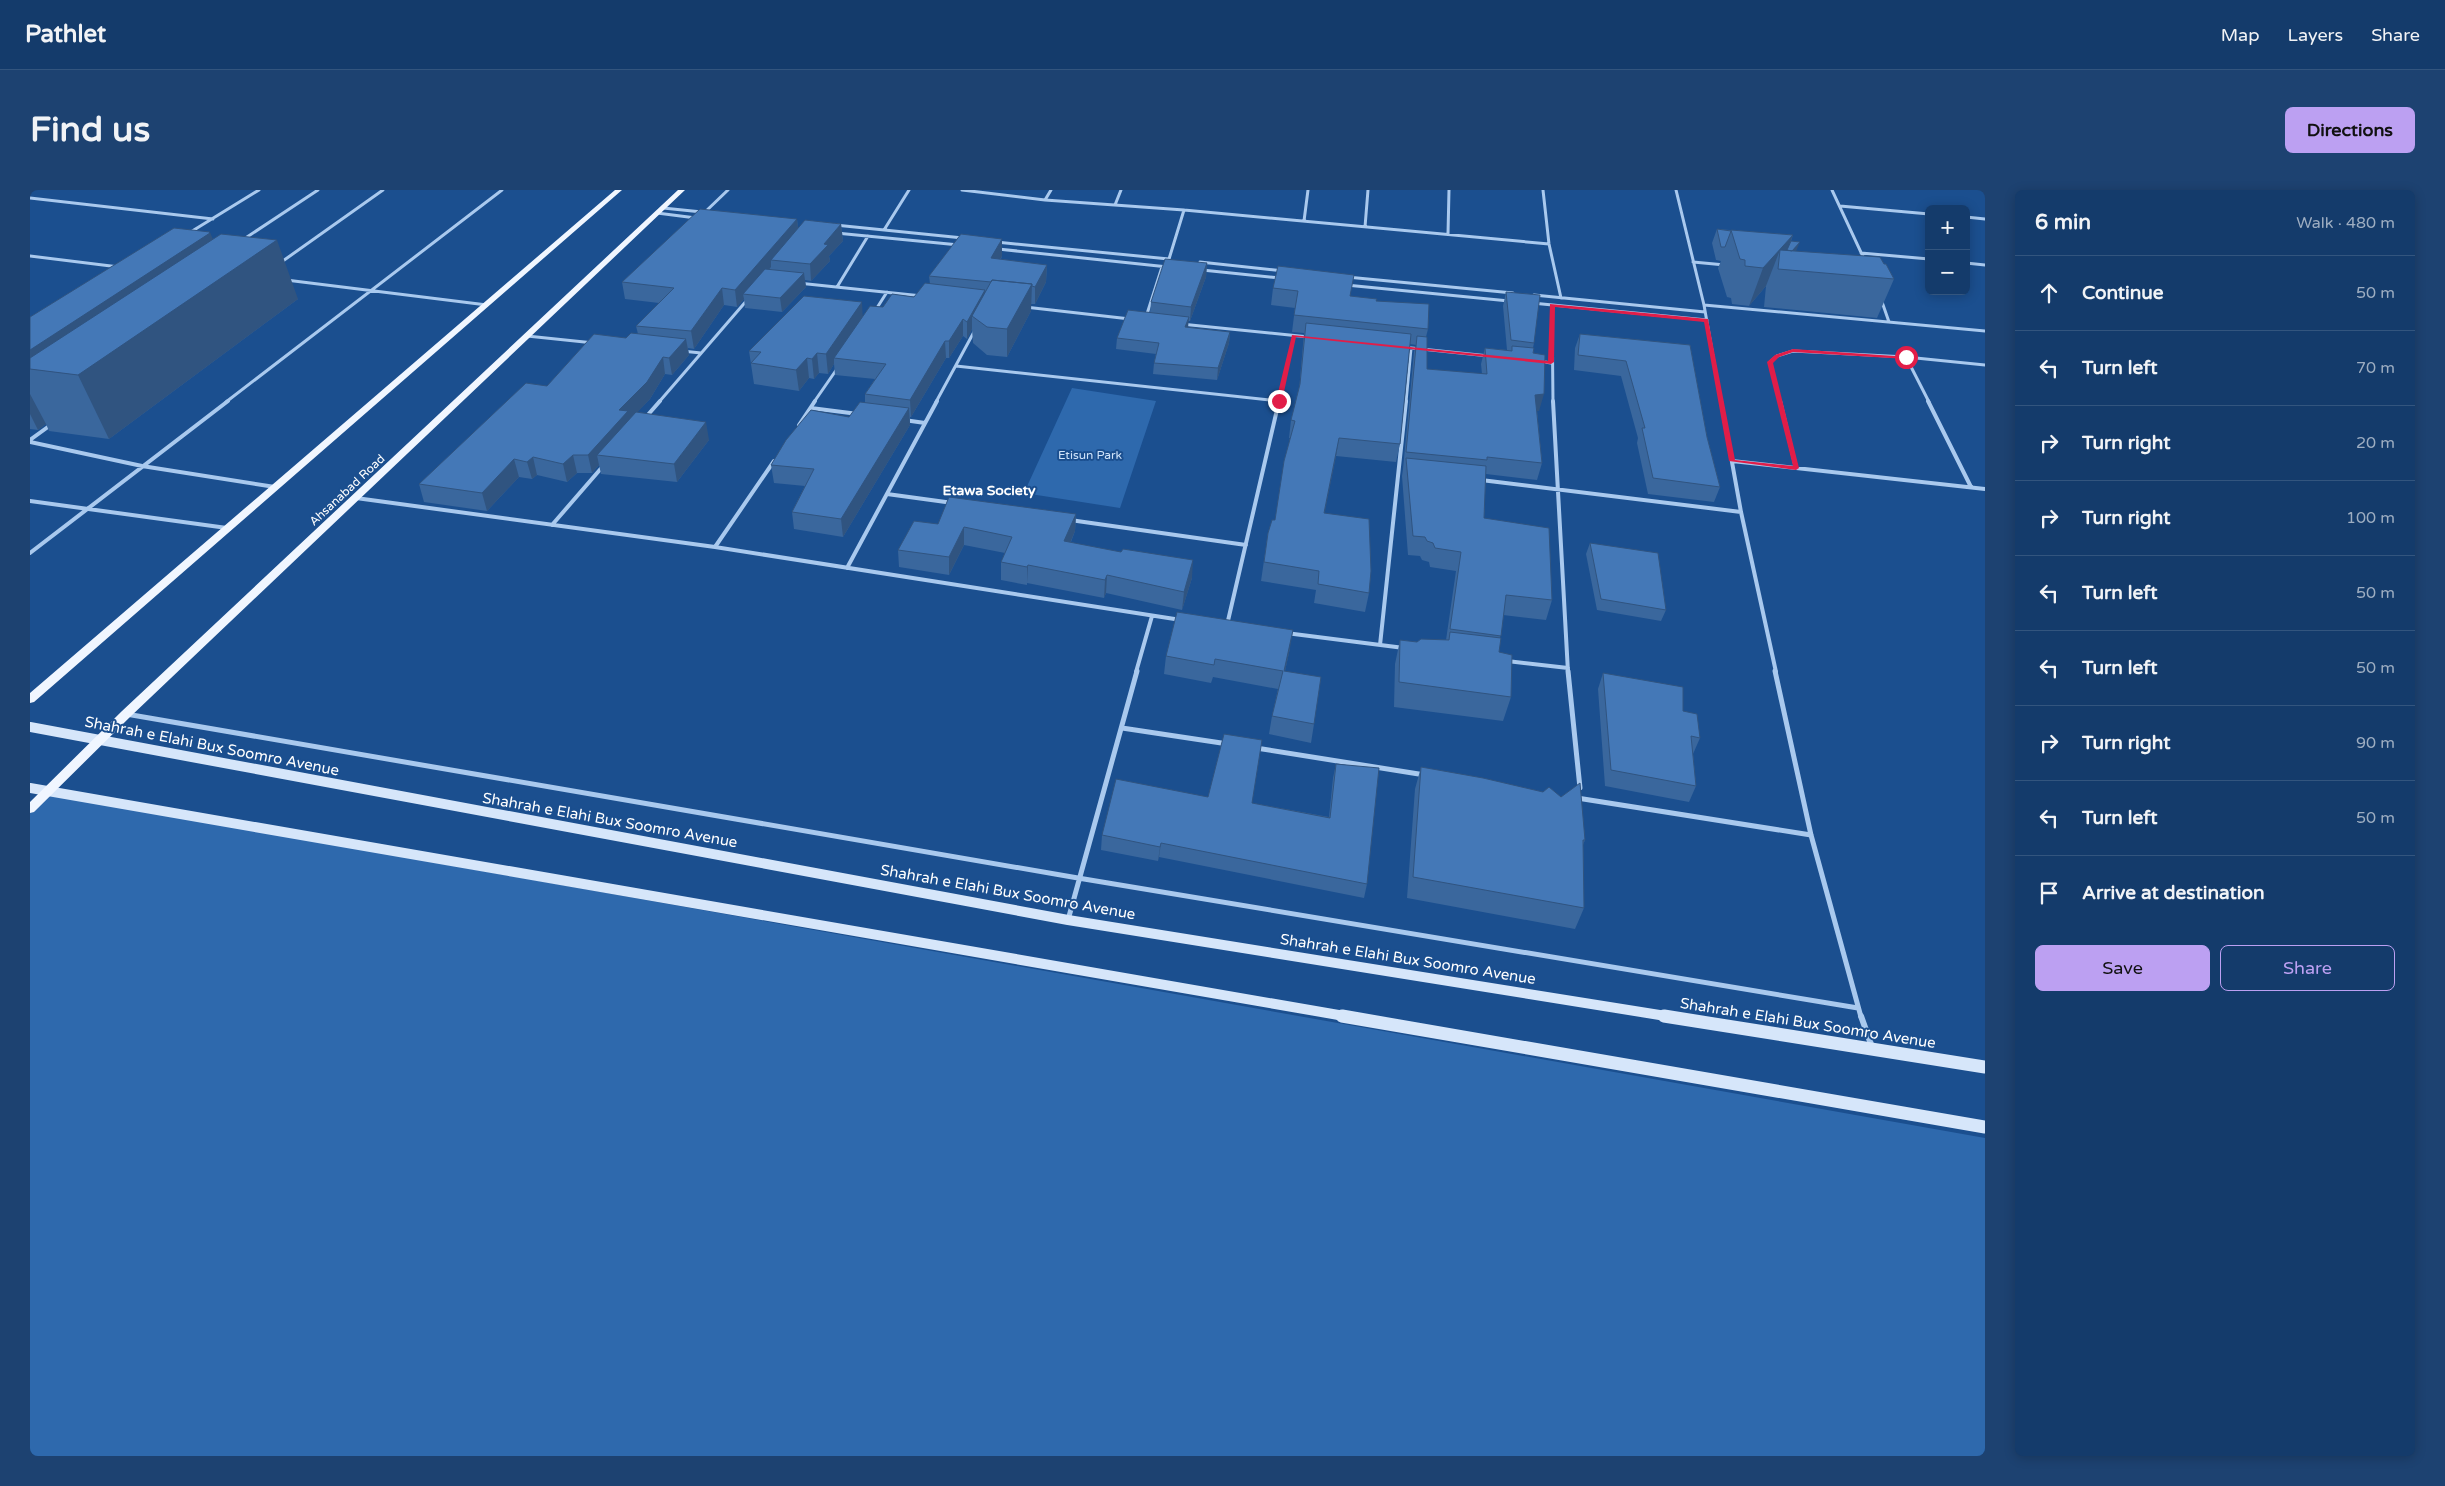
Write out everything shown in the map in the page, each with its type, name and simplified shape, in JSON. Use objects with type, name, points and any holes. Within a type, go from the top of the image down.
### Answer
[{"type":"main road","points":[[30,699],[619,190]]},
{"type":"main road","name":"Ahsanabad Road","points":[[30,809],[126,714],[682,190]]},
{"type":"main road","name":"Shahrah e Elahi Bux Soomro Avenue","points":[[30,727],[1068,920],[1985,1067]]},
{"type":"main road","points":[[30,788],[1985,1128]]},
{"type":"street","points":[[188,234],[259,190]]},
{"type":"street","points":[[239,243],[318,190]]},
{"type":"street","points":[[276,266],[384,190]]},
{"type":"street","points":[[30,553],[84,509],[502,190]]},
{"type":"street","points":[[660,210],[699,219],[728,190]]},
{"type":"street","points":[[884,230],[909,190]]},
{"type":"street","points":[[962,190],[1045,200],[1184,210],[1549,244]]},
{"type":"street","points":[[1045,200],[1051,190]]},
{"type":"street","points":[[1115,205],[1121,190]]},
{"type":"street","points":[[1304,221],[1308,190]]},
{"type":"street","points":[[1365,227],[1368,190]]},
{"type":"street","points":[[1448,234],[1449,190]]},
{"type":"street","points":[[1543,190],[1549,244],[1561,298]]},
{"type":"street","points":[[1676,190],[1704,306],[1741,512],[1811,835],[1858,1008],[1872,1048]]},
{"type":"street","points":[[1832,190],[1869,269]]},
{"type":"street","points":[[30,198],[212,218]]},
{"type":"street","points":[[1840,206],[1925,214]]},
{"type":"street","points":[[660,210],[715,213]]},
{"type":"street","points":[[1169,259],[1184,210]]},
{"type":"street","points":[[1970,217],[1985,218]]},
{"type":"street","points":[[834,225],[969,239]]},
{"type":"street","points":[[828,232],[966,246]]},
{"type":"street","points":[[837,287],[868,236]]},
{"type":"street","points":[[988,241],[1179,260]]},
{"type":"street","points":[[995,249],[1172,268]]},
{"type":"street","points":[[1861,253],[1925,260]]},
{"type":"street","points":[[30,256],[123,267]]},
{"type":"street","points":[[1198,262],[1286,271]]},
{"type":"street","points":[[1694,262],[1731,265]]},
{"type":"street","points":[[1970,263],[1985,265]]},
{"type":"street","points":[[1155,321],[1145,320],[1162,267]]},
{"type":"street","points":[[1201,270],[1289,279]]},
{"type":"street","points":[[1344,277],[1522,294]]},
{"type":"street","points":[[280,279],[487,305]]},
{"type":"street","points":[[792,282],[924,296]]},
{"type":"street","points":[[1338,284],[1513,301]]},
{"type":"street","points":[[871,317],[887,292]]},
{"type":"street","points":[[643,421],[752,294]]},
{"type":"street","points":[[1531,295],[1705,312]]},
{"type":"street","points":[[1879,295],[1889,322]]},
{"type":"street","points":[[1523,302],[1706,320]]},
{"type":"street","points":[[1552,305],[1551,362],[1568,668],[1581,798]]},
{"type":"street","points":[[1016,306],[1136,319]]},
{"type":"street","points":[[1704,306],[1985,331]]},
{"type":"street","points":[[1175,323],[1314,338]]},
{"type":"street","points":[[847,568],[977,327]]},
{"type":"street","points":[[527,336],[604,344]]},
{"type":"street","points":[[1227,625],[1294,336]]},
{"type":"street","points":[[1401,347],[1495,357]]},
{"type":"street","points":[[1380,645],[1400,472],[1410,348]]},
{"type":"street","points":[[672,350],[700,353]]},
{"type":"street","points":[[1796,468],[1770,362],[1777,356],[1793,351],[1906,357],[1985,365]]},
{"type":"street","points":[[1906,357],[1972,487]]},
{"type":"street","points":[[794,433],[843,358]]},
{"type":"street","points":[[1532,360],[1551,362]]},
{"type":"street","points":[[956,366],[1279,401]]},
{"type":"street","points":[[811,408],[868,415]]},
{"type":"street","points":[[897,419],[926,423]]},
{"type":"street","points":[[30,441],[54,423]]},
{"type":"street","points":[[30,441],[142,466],[276,487]]},
{"type":"street","points":[[715,547],[777,457]]},
{"type":"street","points":[[552,525],[610,458]]},
{"type":"street","points":[[1732,461],[1985,489]]},
{"type":"street","points":[[1400,472],[1409,473]]},
{"type":"street","points":[[1479,480],[1558,488],[1741,512]]},
{"type":"street","points":[[887,494],[955,503]]},
{"type":"street","points":[[356,498],[715,547],[1190,621]]},
{"type":"street","points":[[30,502],[228,528]]},
{"type":"street","points":[[1062,518],[1246,545]]},
{"type":"street","points":[[1068,920],[1078,878],[1122,728],[1152,616]]},
{"type":"street","points":[[1218,624],[1236,627]]},
{"type":"street","points":[[1284,633],[1409,648]]},
{"type":"street","points":[[1498,660],[1568,668]]},
{"type":"street","points":[[126,714],[1078,878],[1858,1008]]},
{"type":"street","points":[[1122,728],[1239,746]]},
{"type":"street","points":[[1249,747],[1435,776]]},
{"type":"street","points":[[1572,797],[1811,835]]},
{"type":"green space","name":"Etisun Park","points":[[1072,388],[1156,401],[1120,508],[1024,493]]},
{"type":"green space","points":[[49,794],[1985,1138],[1985,1456],[30,1456],[30,812]]},
{"type":"building","points":[[700,209],[797,219],[735,290],[722,288],[691,331],[636,326],[674,288],[622,282]]},
{"type":"building","points":[[805,220],[841,224],[824,244],[828,245],[810,264],[771,260]]},
{"type":"building","points":[[174,228],[210,233],[30,350],[30,317]]},
{"type":"building","points":[[1717,229],[1731,231],[1725,247],[1721,247]]},
{"type":"building","points":[[1731,230],[1793,235],[1763,268],[1745,266],[1745,260],[1740,259]]},
{"type":"building","points":[[221,234],[277,240],[78,375],[30,369],[30,358]]},
{"type":"building","points":[[961,234],[1002,239],[991,258],[1047,265],[1035,287],[1032,284],[929,276]]},
{"type":"building","points":[[1791,241],[1800,242],[1792,251],[1787,250]]},
{"type":"building","points":[[1780,250],[1880,257],[1894,279],[1778,269]]},
{"type":"building","points":[[1165,259],[1207,263],[1191,307],[1151,302]]},
{"type":"building","points":[[1278,266],[1354,275],[1350,296],[1377,299],[1376,301],[1429,304],[1428,329],[1294,315],[1298,291],[1273,288]]},
{"type":"building","points":[[765,269],[804,273],[780,298],[743,294]]},
{"type":"building","points":[[992,280],[1032,284],[1007,329],[987,327],[972,316]]},
{"type":"building","points":[[925,283],[985,290],[967,322],[963,319],[949,341],[945,341],[910,400],[865,394],[886,364],[834,358],[870,306],[883,307],[892,294],[914,297]]},
{"type":"building","points":[[1506,292],[1540,295],[1534,343],[1511,340]]},
{"type":"building","points":[[804,296],[862,302],[826,354],[817,353],[812,359],[807,358],[796,370],[751,363],[761,352],[749,351]]},
{"type":"building","points":[[1128,310],[1189,317],[1185,327],[1230,332],[1218,368],[1154,363],[1159,343],[1117,338]]},
{"type":"building","points":[[1306,323],[1411,334],[1400,444],[1339,438],[1324,513],[1369,519],[1371,571],[1369,593],[1318,584],[1319,571],[1264,562],[1268,533],[1272,520],[1275,520],[1284,461],[1295,421],[1291,420],[1300,384]]},
{"type":"building","points":[[631,333],[686,339],[669,358],[663,357],[647,382],[619,410],[628,411],[588,455],[573,455],[563,464],[533,457],[527,462],[514,459],[482,493],[419,484],[526,383],[547,386],[594,334],[626,338]]},
{"type":"building","points":[[1580,334],[1690,345],[1707,437],[1720,487],[1653,478],[1642,428],[1645,428],[1626,361],[1578,355]]},
{"type":"building","points":[[1417,336],[1427,337],[1427,369],[1487,374],[1485,348],[1512,351],[1512,346],[1534,348],[1533,353],[1545,355],[1544,394],[1535,395],[1542,463],[1487,457],[1487,460],[1406,452]]},
{"type":"building","points":[[860,402],[909,408],[841,519],[792,512],[814,469],[771,465],[786,440],[811,410],[849,417]]},
{"type":"building","points":[[636,412],[706,422],[674,464],[597,455]]},
{"type":"building","points":[[1406,458],[1486,466],[1484,518],[1549,528],[1552,600],[1506,595],[1501,636],[1450,629],[1461,552],[1435,548],[1433,543],[1427,541],[1425,537],[1413,536]]},
{"type":"building","points":[[949,497],[1076,514],[1064,541],[1121,552],[1123,549],[1193,560],[1184,592],[1107,575],[1105,580],[1028,565],[1027,567],[1001,562],[1012,537],[964,527],[949,557],[898,550],[914,521],[938,524]]},
{"type":"building","points":[[1590,543],[1658,553],[1666,610],[1601,599]]},
{"type":"building","points":[[1177,612],[1293,630],[1284,671],[1321,677],[1314,724],[1272,716],[1283,671],[1215,659],[1214,665],[1166,656]]},
{"type":"building","points":[[1450,632],[1501,638],[1499,652],[1512,655],[1511,697],[1399,682],[1400,640],[1417,642],[1421,639],[1449,640]]},
{"type":"building","points":[[1603,673],[1683,687],[1683,711],[1697,714],[1700,738],[1691,736],[1696,786],[1611,770]]},
{"type":"building","points":[[1224,734],[1262,740],[1252,803],[1330,818],[1336,764],[1379,768],[1367,884],[1161,843],[1160,847],[1102,835],[1116,779],[1208,797]]},
{"type":"building","points":[[1421,767],[1483,778],[1543,792],[1549,787],[1561,797],[1580,783],[1585,840],[1583,840],[1584,908],[1413,877]]},
{"type":"district","name":"Etawa Society","points":[[989,490]]},
{"type":"route","points":[[1279,401],[1294,336],[1551,362],[1552,305],[1706,320],[1732,461],[1796,468],[1770,362],[1777,356],[1793,351],[1906,357]]}]
